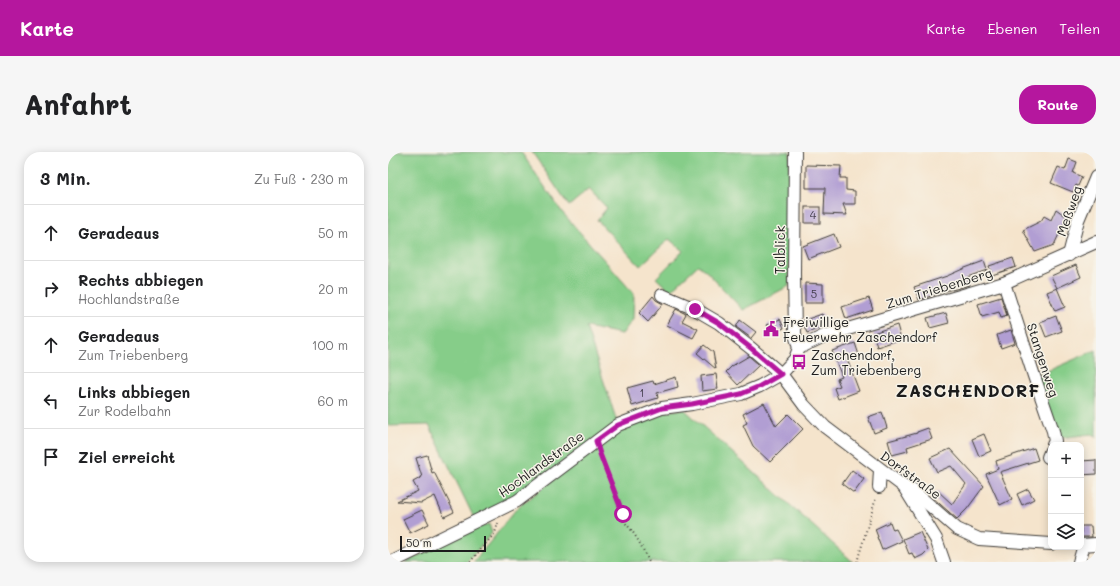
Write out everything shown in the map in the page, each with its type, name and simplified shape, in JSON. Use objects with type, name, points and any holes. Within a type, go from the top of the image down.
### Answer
[{"type":"street","name":"Talblick","points":[[795,152],[794,289],[795,334],[799,348]]},
{"type":"street","name":"Meßweg","points":[[1070,255],[1078,220],[1096,177]]},
{"type":"street","name":"Zum Triebenberg","points":[[799,348],[824,336],[1004,283],[1070,255],[1096,242]]},
{"type":"street","name":"Stangenweg","points":[[1004,283],[1053,431],[1054,442]]},
{"type":"street","name":"Dorfstraße","points":[[662,295],[695,309],[719,323],[752,349],[781,374],[804,405],[825,427],[880,470],[903,486],[912,490],[956,529],[980,539],[1048,544]]},
{"type":"street","points":[[781,374],[795,359],[799,348]]},
{"type":"street","name":"Hochlandstraße","points":[[392,562],[476,522],[523,497],[618,425],[662,408],[692,404],[741,394],[760,386],[781,374]]},
{"type":"street","points":[[879,487],[880,470]]},
{"type":"street","points":[[903,486],[936,539],[944,562]]},
{"type":"street","points":[[1079,562],[1087,545]]},
{"type":"path","points":[[596,441],[623,514],[621,519],[628,525],[642,547],[649,562]]},
{"type":"path","points":[[857,562],[879,487]]},
{"type":"path","points":[[470,562],[494,533],[502,509]]},
{"type":"green space","points":[[388,152],[521,152],[562,212],[634,294],[633,319],[622,334],[586,327],[618,425],[476,522],[429,425],[388,426]]},
{"type":"green space","points":[[532,152],[790,152],[789,286],[743,310],[707,272],[698,265],[670,291],[656,278],[683,251],[669,239],[640,266],[597,220],[607,208],[589,189],[569,206]]},
{"type":"green space","points":[[1096,350],[1096,438],[1092,434],[1059,438],[1036,376]]},
{"type":"green space","points":[[684,409],[853,562],[473,562],[518,507],[620,429],[664,412]]},
{"type":"green space","points":[[489,524],[492,533],[467,562],[405,562],[478,527]]},
{"type":"building","points":[[1069,159],[1077,162],[1073,173],[1082,177],[1078,186],[1076,185],[1073,192],[1051,183],[1058,167],[1065,170]]},
{"type":"building","points":[[806,165],[841,166],[840,178],[846,178],[846,190],[855,191],[855,204],[843,204],[847,215],[824,214],[825,188],[806,188]]},
{"type":"building","points":[[805,207],[820,207],[820,223],[805,223]]},
{"type":"building","points":[[1056,209],[1067,217],[1054,245],[1035,252],[1023,230],[1041,221],[1044,216],[1051,220]]},
{"type":"building","points":[[834,234],[839,247],[808,259],[803,246]]},
{"type":"building","points":[[1013,258],[1016,267],[992,275],[989,266]]},
{"type":"building","points":[[984,261],[987,270],[967,277],[970,285],[952,289],[919,300],[914,287]]},
{"type":"building","points":[[1076,265],[1081,277],[1057,288],[1051,276]]},
{"type":"building","points":[[805,283],[823,284],[823,303],[805,303]]},
{"type":"building","points":[[1057,288],[1065,307],[1055,311],[1047,292]]},
{"type":"building","points":[[653,296],[656,300],[663,304],[648,322],[639,313]]},
{"type":"building","points":[[1001,297],[1007,316],[1001,318],[999,312],[982,317],[978,304]]},
{"type":"building","points":[[869,298],[873,310],[846,319],[842,307]]},
{"type":"building","points":[[676,309],[686,314],[682,321],[698,329],[693,338],[667,325]]},
{"type":"building","points":[[946,313],[949,323],[930,328],[927,318]]},
{"type":"building","points":[[822,314],[826,326],[807,333],[802,321]]},
{"type":"building","points":[[1056,316],[1062,331],[1046,337],[1040,322]]},
{"type":"building","points":[[780,319],[784,328],[772,334],[767,325]]},
{"type":"building","points":[[740,320],[756,332],[751,338],[736,327]]},
{"type":"building","points":[[897,325],[901,339],[877,347],[873,333]]},
{"type":"building","points":[[1011,330],[1015,343],[1001,348],[997,335]]},
{"type":"building","points":[[855,343],[859,355],[847,359],[859,391],[838,399],[834,388],[840,386],[837,379],[842,377],[832,351]]},
{"type":"building","points":[[704,345],[713,352],[716,369],[697,353]]},
{"type":"building","points":[[749,356],[759,365],[738,385],[726,372],[732,366]]},
{"type":"building","points":[[716,374],[718,389],[702,391],[701,376]]},
{"type":"building","points":[[676,377],[678,387],[657,393],[658,398],[632,406],[627,388],[653,381],[654,384]]},
{"type":"building","points":[[764,403],[776,426],[788,414],[803,429],[770,462],[753,446],[743,425],[747,423],[743,414]]},
{"type":"building","points":[[882,412],[887,428],[874,433],[868,417]]},
{"type":"building","points":[[928,428],[932,439],[907,447],[908,451],[892,455],[888,441],[917,433]]},
{"type":"building","points":[[984,434],[991,451],[979,456],[972,439]]},
{"type":"building","points":[[1034,448],[1038,460],[1000,472],[1012,499],[1000,505],[986,474],[998,469],[996,461]]},
{"type":"building","points":[[950,449],[984,486],[967,509],[957,519],[932,497],[938,491],[952,504],[966,484],[951,466],[937,472],[930,458]]},
{"type":"building","points":[[427,455],[432,473],[434,472],[454,512],[444,517],[435,496],[421,503],[397,501],[418,491],[413,482],[422,477],[416,458]]},
{"type":"building","points":[[1096,460],[1096,474],[1084,475],[1084,461]]},
{"type":"building","points":[[852,470],[864,479],[854,493],[842,484]]},
{"type":"building","points":[[1028,489],[1034,499],[1022,505],[1017,494]]},
{"type":"building","points":[[422,510],[429,524],[410,533],[403,519]]},
{"type":"building","points":[[890,522],[893,530],[896,529],[902,541],[882,550],[875,529]]},
{"type":"building","points":[[1084,526],[1091,526],[1092,537],[1084,537]]},
{"type":"building","points":[[920,532],[928,550],[923,555],[915,559],[912,553],[909,554],[903,539]]},
{"type":"place","name":"Freiwillige Feuerwehr Zaschendorf","points":[[771,329]]},
{"type":"place","name":"Zaschendorf, Zum Triebenberg","points":[[799,362]]},
{"type":"district","name":"ZASCHENDORF","points":[[968,391]]},
{"type":"route","points":[[623,514],[596,441],[618,425],[662,408],[692,404],[741,394],[760,386],[781,374],[719,323],[695,309]]}]
